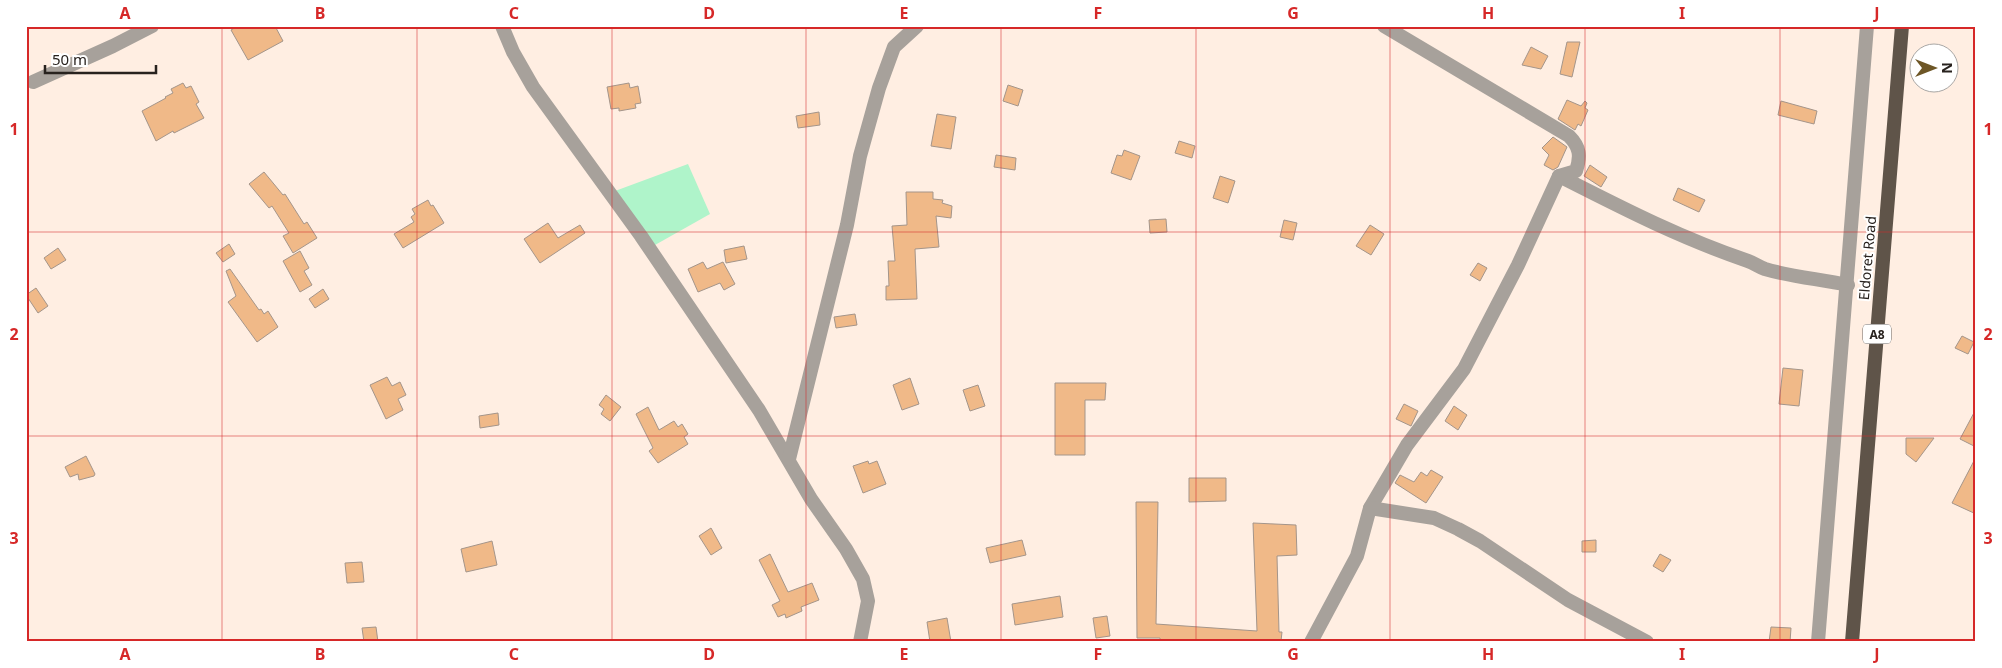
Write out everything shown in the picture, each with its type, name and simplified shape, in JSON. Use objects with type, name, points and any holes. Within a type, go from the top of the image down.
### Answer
[{"type":"highway","name":"Eldoret Road","points":[[1852,642],[1902,26]]},
{"type":"street","points":[[33,82],[152,26]]},
{"type":"street","points":[[502,26],[513,52],[532,87],[641,236],[759,410],[811,499],[846,549],[863,579],[868,601],[860,642]]},
{"type":"street","points":[[789,459],[847,225],[860,156],[879,88],[894,47],[917,26]]},
{"type":"street","points":[[1311,642],[1357,556],[1370,508],[1408,445],[1464,369],[1518,265],[1560,176],[1576,171],[1580,160],[1578,147],[1569,136],[1384,26]]},
{"type":"street","points":[[1818,642],[1848,285],[1867,26]]},
{"type":"street","points":[[1560,176],[1632,213],[1710,248],[1749,261],[1762,268],[1783,274],[1848,285]]},
{"type":"street","points":[[1370,508],[1434,518],[1458,529],[1480,541],[1568,600],[1647,642]]},
{"type":"green space","points":[[688,164],[710,214],[655,245],[615,191]]},
{"type":"building","points":[[238,26],[275,26],[283,41],[248,60],[231,30]]},
{"type":"building","points":[[1567,42],[1580,42],[1572,77],[1560,74]]},
{"type":"building","points":[[1531,47],[1548,56],[1541,69],[1522,65]]},
{"type":"building","points":[[183,83],[186,88],[191,86],[199,102],[196,104],[204,118],[174,133],[173,131],[156,141],[142,111],[166,98],[173,93],[171,89]]},
{"type":"building","points":[[629,83],[630,88],[638,86],[641,103],[635,104],[636,108],[619,111],[619,108],[611,109],[607,87]]},
{"type":"building","points":[[1008,85],[1023,90],[1018,106],[1003,101]]},
{"type":"building","points":[[1567,100],[1581,106],[1585,101],[1587,103],[1585,108],[1588,110],[1581,126],[1578,124],[1575,130],[1558,119]]},
{"type":"building","points":[[1781,101],[1817,111],[1814,124],[1778,115]]},
{"type":"building","points":[[819,112],[820,125],[798,128],[796,116]]},
{"type":"building","points":[[937,114],[956,117],[951,149],[931,146]]},
{"type":"building","points":[[1553,137],[1567,147],[1558,167],[1553,170],[1544,165],[1549,155],[1542,148]]},
{"type":"building","points":[[1179,141],[1195,146],[1192,158],[1175,153]]},
{"type":"building","points":[[1124,150],[1140,156],[1131,180],[1111,173],[1117,155],[1122,156]]},
{"type":"building","points":[[996,155],[1016,158],[1015,170],[994,167]]},
{"type":"building","points":[[1590,165],[1607,177],[1601,187],[1584,176]]},
{"type":"building","points":[[264,172],[283,195],[285,194],[304,224],[307,222],[317,238],[293,253],[283,236],[289,233],[272,206],[269,208],[249,184]]},
{"type":"building","points":[[1220,176],[1235,181],[1228,203],[1213,198]]},
{"type":"building","points":[[1678,188],[1705,200],[1699,212],[1673,200]]},
{"type":"building","points":[[906,192],[933,192],[933,199],[943,200],[942,203],[952,206],[951,218],[936,216],[939,247],[915,249],[917,299],[886,300],[886,286],[889,286],[888,261],[895,261],[892,226],[907,225]]},
{"type":"building","points":[[428,200],[444,223],[403,248],[394,234],[414,222],[411,217],[415,214],[412,209]]},
{"type":"building","points":[[1166,219],[1167,232],[1150,233],[1149,220]]},
{"type":"building","points":[[1284,220],[1297,223],[1293,240],[1280,237]]},
{"type":"building","points":[[548,223],[558,238],[580,225],[585,233],[540,263],[524,239]]},
{"type":"building","points":[[1370,225],[1384,234],[1371,255],[1356,246]]},
{"type":"building","points":[[229,244],[235,254],[223,262],[216,253]]},
{"type":"building","points":[[744,246],[747,259],[726,263],[724,250]]},
{"type":"building","points":[[58,248],[66,260],[51,269],[44,258]]},
{"type":"building","points":[[300,251],[309,268],[304,271],[312,285],[300,292],[283,261]]},
{"type":"building","points":[[703,262],[707,269],[723,262],[735,284],[724,290],[720,283],[698,292],[688,269]]},
{"type":"building","points":[[1478,263],[1487,268],[1480,281],[1470,275]]},
{"type":"building","points":[[230,269],[259,310],[261,309],[264,314],[268,311],[278,327],[257,342],[228,302],[236,296],[226,271]]},
{"type":"building","points":[[36,288],[48,306],[38,313],[26,295]]},
{"type":"building","points":[[323,289],[329,299],[315,308],[309,299]]},
{"type":"building","points":[[855,314],[857,325],[836,328],[834,317]]},
{"type":"building","points":[[1962,336],[1974,342],[1968,354],[1955,348]]},
{"type":"building","points":[[1783,368],[1803,370],[1799,406],[1779,404]]},
{"type":"building","points":[[387,377],[392,386],[400,382],[406,395],[398,399],[403,410],[386,419],[370,385]]},
{"type":"building","points":[[910,378],[919,404],[902,410],[893,385]]},
{"type":"building","points":[[1055,383],[1106,383],[1105,400],[1085,400],[1085,455],[1055,455]]},
{"type":"building","points":[[978,385],[985,406],[970,411],[963,390]]},
{"type":"building","points":[[606,395],[621,407],[610,421],[601,414],[604,409],[599,405]]},
{"type":"building","points":[[1404,404],[1418,411],[1411,426],[1396,419]]},
{"type":"building","points":[[1454,406],[1467,415],[1458,430],[1445,421]]},
{"type":"building","points":[[648,407],[659,430],[674,421],[678,427],[682,424],[688,434],[684,437],[688,444],[658,463],[649,451],[653,448],[636,414]]},
{"type":"building","points":[[1976,409],[1976,447],[1960,439]]},
{"type":"building","points":[[498,413],[499,425],[480,428],[479,416]]},
{"type":"building","points":[[1906,438],[1934,438],[1916,462],[1906,454]]},
{"type":"building","points":[[86,456],[95,474],[94,476],[79,480],[78,474],[70,477],[65,467]]},
{"type":"building","points":[[1976,457],[1976,514],[1952,503]]},
{"type":"building","points":[[868,461],[869,464],[877,461],[886,484],[863,493],[853,466]]},
{"type":"building","points":[[1431,470],[1443,477],[1426,503],[1395,483],[1400,475],[1414,482],[1421,472],[1427,476]]},
{"type":"building","points":[[1189,478],[1226,478],[1226,501],[1189,502]]},
{"type":"building","points":[[1136,502],[1158,502],[1156,624],[1257,631],[1253,523],[1296,525],[1297,555],[1277,556],[1279,632],[1282,632],[1281,641],[1160,642],[1160,638],[1137,638]]},
{"type":"building","points":[[711,528],[722,548],[711,555],[699,536]]},
{"type":"building","points":[[1022,540],[1026,555],[990,563],[986,548]]},
{"type":"building","points":[[1596,540],[1596,552],[1582,552],[1582,541]]},
{"type":"building","points":[[492,541],[497,565],[466,572],[461,549]]},
{"type":"building","points":[[770,554],[788,592],[812,583],[819,600],[801,607],[802,611],[786,618],[785,614],[778,617],[772,605],[780,601],[759,560]]},
{"type":"building","points":[[1660,554],[1671,560],[1663,572],[1653,566]]},
{"type":"building","points":[[362,562],[364,582],[347,583],[345,563]]},
{"type":"building","points":[[1060,596],[1063,617],[1015,625],[1012,604]]},
{"type":"building","points":[[1107,616],[1110,636],[1096,638],[1093,618]]},
{"type":"building","points":[[947,618],[951,642],[930,642],[927,622]]},
{"type":"building","points":[[376,627],[378,642],[364,642],[362,628]]},
{"type":"building","points":[[1771,627],[1791,628],[1790,642],[1769,642]]}]
